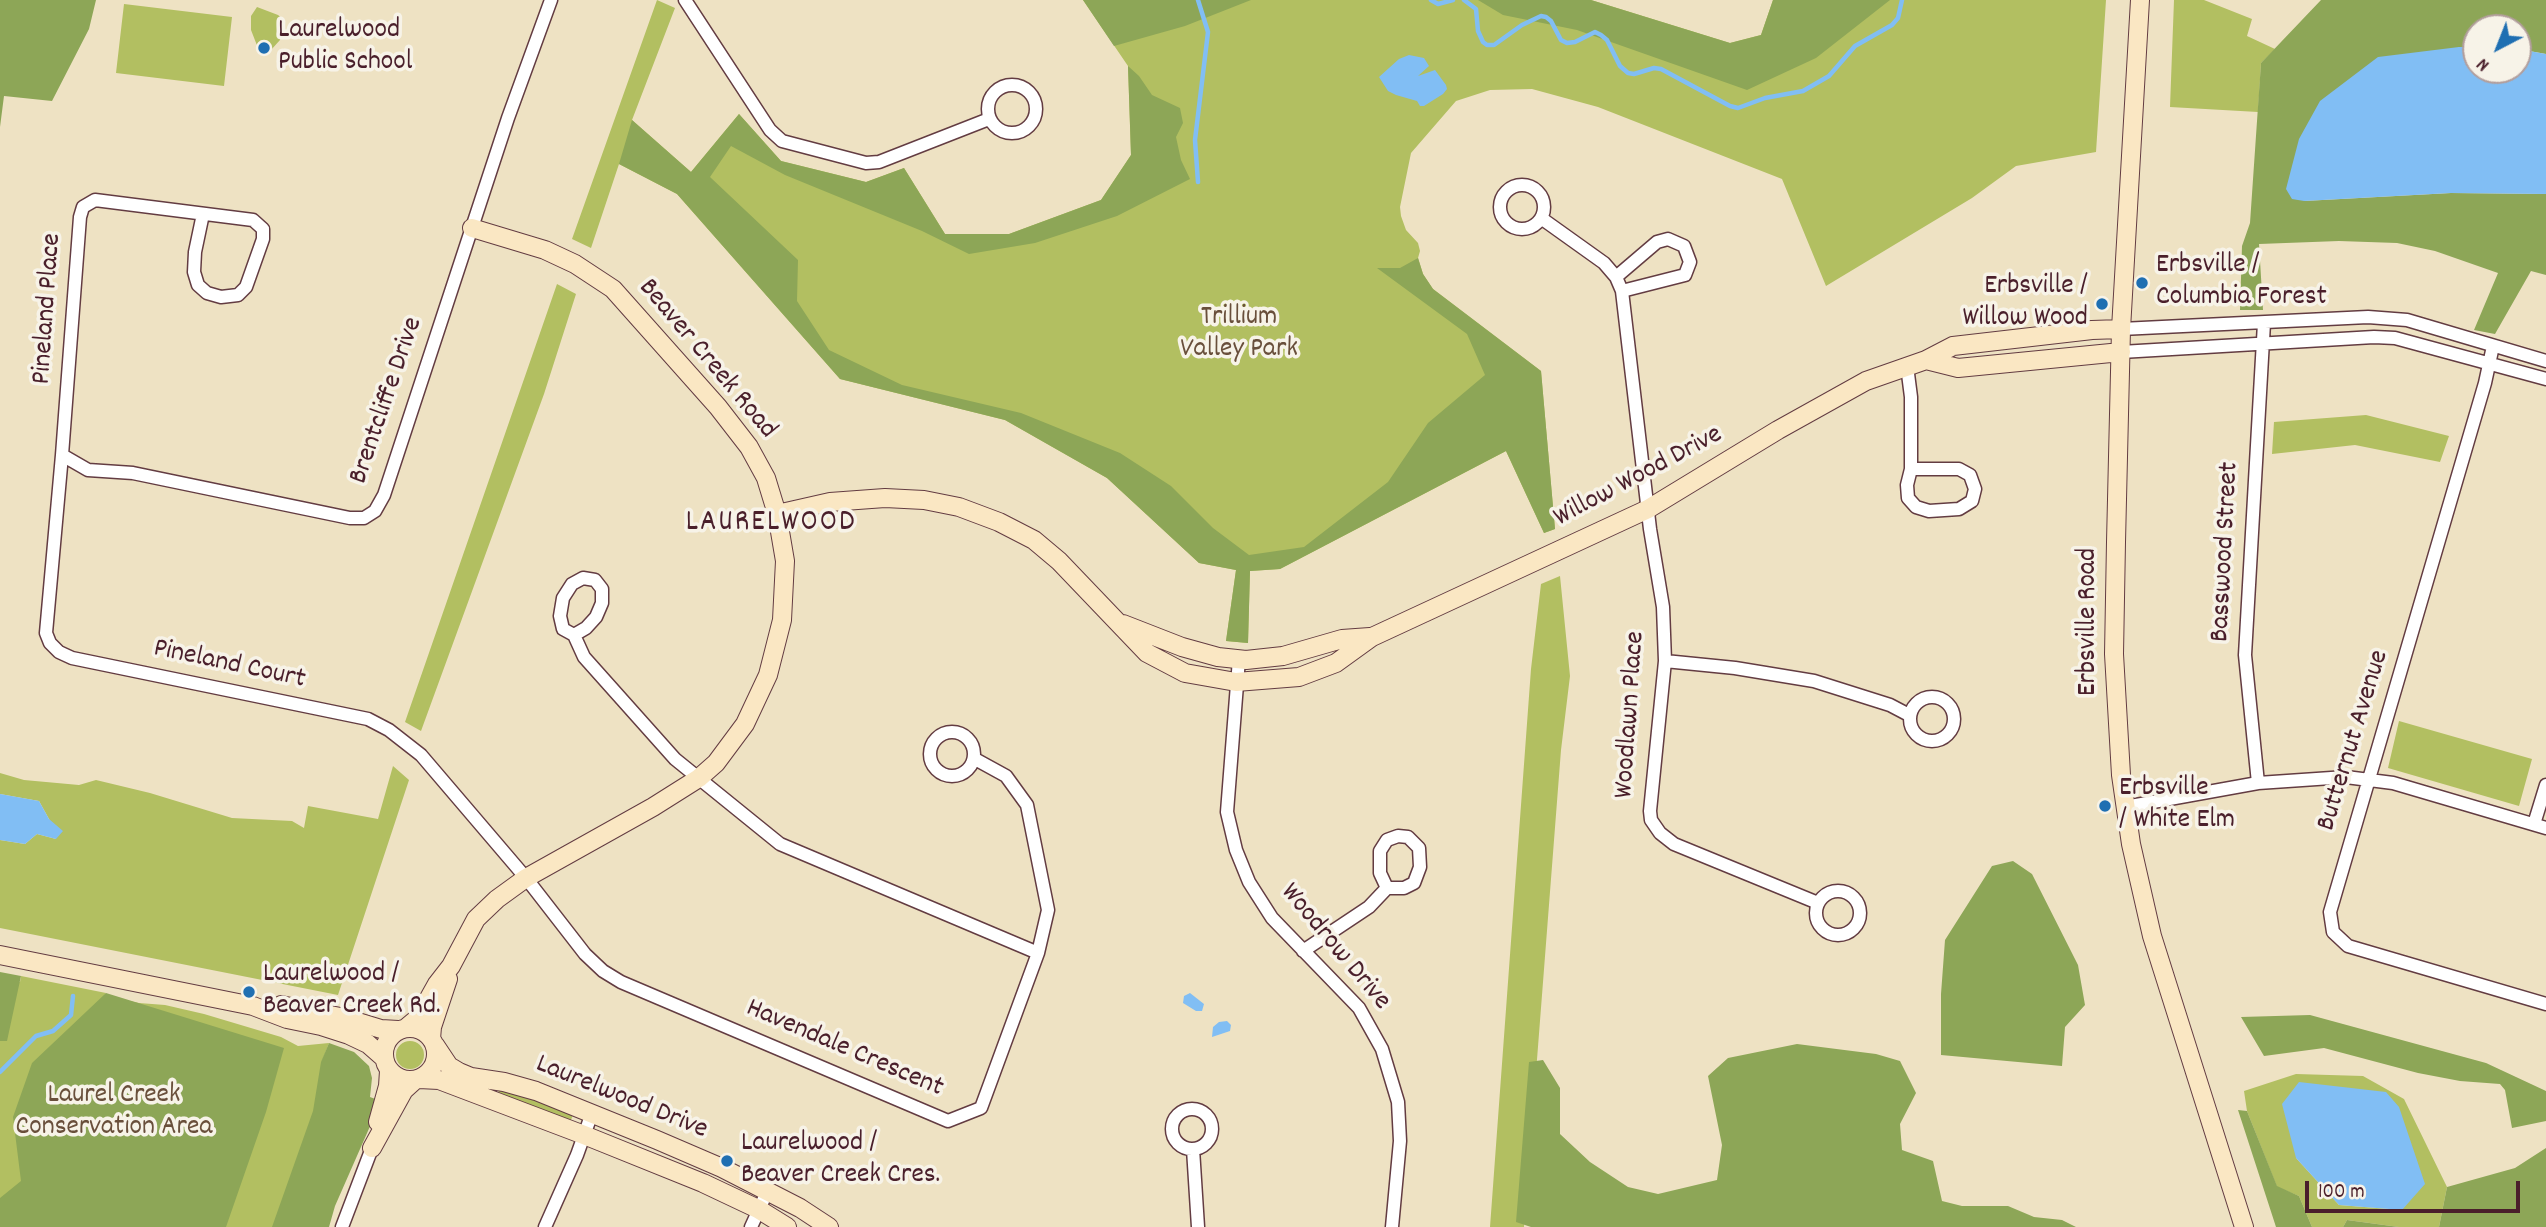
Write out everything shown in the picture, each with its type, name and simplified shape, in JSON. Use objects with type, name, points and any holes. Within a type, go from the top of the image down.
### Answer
[{"type":"street","name":"Brentcliffe Drive","points":[[62,455],[88,470],[133,473],[351,518],[364,518],[375,511],[384,495],[508,118],[551,0]]},
{"type":"street","points":[[685,0],[770,130],[782,141],[866,163],[879,162],[989,119]]},
{"type":"street","name":"Erbsville Road","points":[[2140,0],[2121,330],[2114,654],[2121,775],[2131,844],[2152,936],[2244,1227]]},
{"type":"street","points":[[1004,85],[1020,86],[1028,90],[1035,101],[1035,118],[1030,125],[1016,133],[998,130],[989,119],[989,98],[1004,85]]},
{"type":"street","name":"Pineland Place","points":[[62,455],[83,206],[95,200],[253,219],[263,229],[263,239],[246,287],[238,295],[221,297],[207,293],[198,285],[194,272],[195,252],[203,214]]},
{"type":"street","points":[[1541,218],[1604,263],[1616,277],[1657,242],[1668,239],[1684,246],[1690,262],[1685,275],[1622,291]]},
{"type":"street","name":"Beaver Creek Road","points":[[402,1029],[418,1018],[477,919],[497,899],[526,878],[653,807],[699,778],[716,763],[745,724],[768,675],[782,620],[785,561],[777,514],[766,478],[748,447],[718,407],[613,289],[575,264],[545,250],[472,228]]},
{"type":"street","name":"Woodlawn Place","points":[[1616,277],[1622,291],[1648,509],[1663,607],[1665,661],[1651,820],[1660,833],[1674,844],[1818,904]]},
{"type":"street","points":[[2121,330],[2368,317],[2407,320],[2546,360]]},
{"type":"street","name":"Basswood Street","points":[[2258,783],[2245,655],[2264,323]]},
{"type":"street","name":"Willow Wood Drive","points":[[777,514],[830,502],[885,498],[924,500],[958,507],[999,522],[1034,540],[1120,622],[1147,653],[1185,673],[1218,681],[1236,682],[1299,677],[1336,663],[1372,636],[1648,509],[1866,381],[1926,360],[1953,346],[2092,330],[2121,330]]},
{"type":"street","points":[[1926,360],[1958,368],[2121,352],[2374,337],[2396,338],[2546,379]]},
{"type":"street","name":"Butternut Avenue","points":[[2493,346],[2330,912],[2333,932],[2348,946],[2546,1004]]},
{"type":"street","points":[[1907,366],[1911,469],[1907,485],[1908,498],[1916,508],[1929,511],[1959,509],[1972,501],[1975,489],[1970,475],[1959,469],[1911,469]]},
{"type":"street","name":"Pineland Court","points":[[62,455],[46,633],[50,643],[59,652],[72,658],[368,719],[389,730],[421,755],[526,878]]},
{"type":"street","points":[[574,635],[586,628],[596,617],[602,603],[602,589],[595,580],[583,578],[572,584],[563,598],[560,616],[564,629],[574,635],[584,657],[676,760],[780,844],[1038,953]]},
{"type":"street","name":"Willow Wood Drive","points":[[1120,622],[1182,646],[1219,657],[1239,659],[1283,656],[1342,639],[1372,636]]},
{"type":"street","name":"Woodrow Drive","points":[[1239,659],[1227,813],[1236,850],[1249,882],[1272,918],[1359,1008],[1382,1049],[1398,1101],[1400,1141],[1392,1227]]},
{"type":"street","points":[[1665,661],[1735,668],[1814,681],[1890,705],[1909,716]]},
{"type":"street","name":"Havendale Crescent","points":[[526,878],[585,954],[621,982],[948,1121],[981,1108],[1038,953],[1048,910],[1027,805],[1006,776],[975,759]]},
{"type":"street","points":[[2125,807],[2258,783],[2314,778],[2370,780],[2393,783],[2540,826],[2546,785]]},
{"type":"street","points":[[1303,951],[1369,907],[1387,888]]},
{"type":"street","points":[[0,955],[253,1006],[287,1019],[321,1026],[368,1044],[401,1079],[417,1080]]},
{"type":"street","name":"Beaver Creek Road","points":[[433,1042],[432,1027],[445,993],[451,966]]},
{"type":"street","points":[[253,1006],[278,1005],[345,1018],[381,1029],[420,1030],[433,1042],[436,1062],[432,1069],[404,1090],[372,1148]]},
{"type":"street","points":[[342,1227],[372,1148],[388,1086],[386,1042],[402,1029]]},
{"type":"street","name":"Laurelwood Drive","points":[[433,1042],[449,1066],[458,1072],[519,1086],[592,1113],[722,1168],[829,1227]]},
{"type":"street","name":"Laurelwood Drive","points":[[417,1080],[439,1080],[584,1135],[703,1183],[758,1209],[787,1227]]},
{"type":"street","points":[[545,1227],[592,1113]]},
{"type":"street","points":[[1193,1149],[1198,1227]]},
{"type":"street","points":[[751,1227],[767,1192]]},
{"type":"green space","points":[[0,0],[96,0],[89,29],[52,101],[4,96],[0,127]]},
{"type":"green space","name":"Trillium Valley Park","points":[[657,0],[675,8],[632,120],[691,172],[739,114],[781,161],[866,182],[904,168],[945,234],[1009,234],[1101,200],[1131,155],[1128,66],[1083,0],[1591,0],[1730,43],[1761,35],[1773,0],[2106,0],[2096,152],[2016,166],[1972,198],[1826,286],[1782,179],[1598,107],[1532,89],[1490,90],[1456,101],[1411,153],[1400,207],[1401,216],[1406,230],[1418,243],[1418,258],[1423,274],[1433,289],[1541,371],[1555,529],[1544,533],[1506,451],[1280,569],[1250,571],[1248,643],[1226,641],[1236,570],[1199,563],[1107,478],[1005,420],[840,379],[677,194],[619,164],[591,248],[572,239]]},
{"type":"green space","points":[[1083,0],[1251,0],[1185,26],[1114,46]]},
{"type":"green space","points":[[1478,0],[1591,0],[1730,43],[1761,35],[1773,0],[1890,0],[1816,58],[1747,90],[1577,30],[1503,15]]},
{"type":"green space","points":[[2174,0],[2204,0],[2252,19],[2247,36],[2275,49],[2261,63],[2258,112],[2170,107]]},
{"type":"green space","points":[[2321,0],[2546,0],[2546,54],[2532,52],[2532,14],[2462,14],[2462,47],[2304,201],[2451,193],[2546,194],[2546,275],[2531,271],[2495,334],[2474,330],[2498,273],[2435,251],[2397,243],[2339,241],[2259,244],[2263,310],[2240,310],[2242,246],[2250,223],[2261,63]]},
{"type":"green space","points":[[124,4],[232,17],[224,86],[116,73]]},
{"type":"green space","points":[[257,7],[284,20],[280,40],[271,50],[265,52],[258,48],[251,30],[251,16]]},
{"type":"green space","points":[[1128,66],[1152,95],[1180,108],[1183,123],[1176,137],[1181,160],[1190,179],[1117,216],[1035,243],[969,254],[922,231],[785,175],[731,146],[710,177],[798,260],[797,301],[829,350],[902,385],[1021,413],[1120,453],[1171,486],[1213,528],[1249,555],[1304,547],[1388,482],[1428,423],[1485,375],[1467,334],[1377,268],[1400,268],[1418,258],[1423,274],[1433,289],[1541,371],[1555,529],[1544,533],[1506,451],[1280,569],[1250,571],[1248,643],[1226,641],[1236,570],[1199,563],[1107,478],[1005,420],[840,379],[677,194],[619,164],[632,120],[691,172],[739,114],[781,161],[866,182],[904,168],[945,234],[1009,234],[1101,200],[1131,155]]},
{"type":"green space","points":[[557,284],[576,294],[544,394],[421,731],[405,722]]},
{"type":"green space","points":[[2366,415],[2449,436],[2440,462],[2355,445],[2272,454],[2274,422]]},
{"type":"green space","points":[[1560,576],[1570,676],[1561,750],[1524,1227],[1490,1227],[1531,669],[1541,584]]},
{"type":"green space","points":[[2399,721],[2532,759],[2519,806],[2388,768]]},
{"type":"green space","points":[[393,766],[409,780],[338,995],[0,928],[0,840],[25,844],[37,834],[56,839],[39,801],[0,794],[0,773],[24,780],[79,785],[96,780],[232,818],[292,821],[304,828],[308,806],[378,819]]},
{"type":"green space","points":[[2013,861],[2032,874],[2078,965],[2085,1005],[2065,1027],[2062,1066],[1941,1055],[1941,994],[1945,940],[1992,866]]},
{"type":"green space","points":[[0,972],[21,976],[7,1041],[0,1041]]},
{"type":"green space","name":"Laurel Creek Conservation Area","points":[[21,976],[106,993],[104,996],[204,1014],[281,1037],[298,1046],[329,1043],[321,1064],[324,1227],[0,1227],[0,977],[20,982]]},
{"type":"green space","name":"Laurel Creek Conservation Area","points":[[106,993],[284,1048],[266,1112],[226,1227],[0,1227],[0,1198],[21,1181],[13,1117],[32,1063]]},
{"type":"green space","points":[[2310,1015],[2486,1063],[2546,1091],[2546,1121],[2512,1128],[2505,1090],[2500,1084],[2460,1081],[2418,1073],[2324,1048],[2264,1056],[2241,1017]]},
{"type":"green space","points":[[410,1041],[420,1045],[424,1055],[420,1065],[410,1069],[400,1065],[396,1055],[400,1045]]},
{"type":"green space","points":[[329,1043],[354,1052],[369,1066],[372,1078],[370,1097],[378,1100],[371,1124],[335,1206],[329,1227],[272,1227],[313,1111],[321,1062]]},
{"type":"green space","points":[[1797,1044],[1876,1054],[1900,1061],[1916,1093],[1900,1124],[1902,1150],[1933,1161],[1942,1201],[1962,1206],[2008,1206],[2034,1217],[2062,1220],[2076,1227],[1531,1227],[1516,1222],[1529,1062],[1543,1060],[1560,1088],[1560,1134],[1590,1162],[1628,1187],[1658,1194],[1717,1180],[1722,1145],[1708,1076],[1728,1058]]},
{"type":"green space","points":[[2296,1074],[2363,1076],[2404,1099],[2447,1187],[2439,1227],[2399,1227],[2347,1220],[2343,1227],[2312,1227],[2299,1196],[2277,1187],[2247,1111],[2244,1091]],"holes":[[[2296,1158],[2402,1210],[2339,1205]]]},
{"type":"green space","points":[[500,1087],[573,1115],[570,1122],[498,1093]]},
{"type":"green space","points":[[2238,1110],[2247,1111],[2277,1186],[2299,1196],[2312,1227],[2276,1227]]},
{"type":"green space","points":[[2546,1148],[2546,1227],[2439,1227],[2447,1187],[2515,1168]]},
{"type":"green space","points":[[2347,1220],[2399,1227],[2343,1227]]},
{"type":"water","points":[[2462,47],[2462,84],[2532,84],[2532,52],[2546,54],[2546,194],[2451,193],[2304,201],[2292,199],[2286,189],[2299,139],[2320,101],[2378,57]]},
{"type":"water","points":[[1409,55],[1424,58],[1429,66],[1418,76],[1435,70],[1446,85],[1447,89],[1443,94],[1424,106],[1388,91],[1379,77],[1399,59]]},
{"type":"water","points":[[0,794],[39,801],[49,819],[63,831],[56,839],[37,834],[25,844],[0,840]]},
{"type":"water","points":[[1190,993],[1204,1004],[1202,1011],[1196,1011],[1183,1003],[1184,996]]},
{"type":"water","points":[[1227,1021],[1231,1025],[1230,1031],[1212,1037],[1213,1027],[1219,1022]]},
{"type":"water","points":[[2299,1082],[2386,1092],[2399,1107],[2425,1184],[2402,1210],[2339,1205],[2296,1158],[2282,1104]]},
{"type":"waterway","points":[[1198,0],[1208,32],[1195,140],[1198,182]]},
{"type":"waterway","points":[[1431,0],[1438,4],[1453,0]]},
{"type":"waterway","points":[[1464,0],[1476,9],[1478,31],[1487,45],[1494,45],[1522,25],[1541,16],[1546,17],[1561,40],[1567,43],[1595,32],[1601,35],[1607,40],[1620,66],[1628,73],[1661,69],[1738,108],[1765,98],[1803,91],[1829,76],[1855,46],[1892,25],[1898,18],[1902,0]]},
{"type":"waterway","points":[[0,1072],[36,1036],[53,1031],[71,1015],[73,996]]},
{"type":"place","name":"Laurelwood Public School","points":[[264,48]]},
{"type":"place","name":"Erbsville / Columbia Forest","points":[[2142,283]]},
{"type":"place","name":"Erbsville / Willow Wood","points":[[2102,304]]},
{"type":"place","name":"Erbsville / White Elm","points":[[2105,806]]},
{"type":"place","name":"Laurelwood / Beaver Creek Rd.","points":[[249,992]]},
{"type":"place","name":"Laurelwood / Beaver Creek Cres.","points":[[727,1161]]},
{"type":"district","name":"LAURELWOOD","points":[[771,525]]}]
